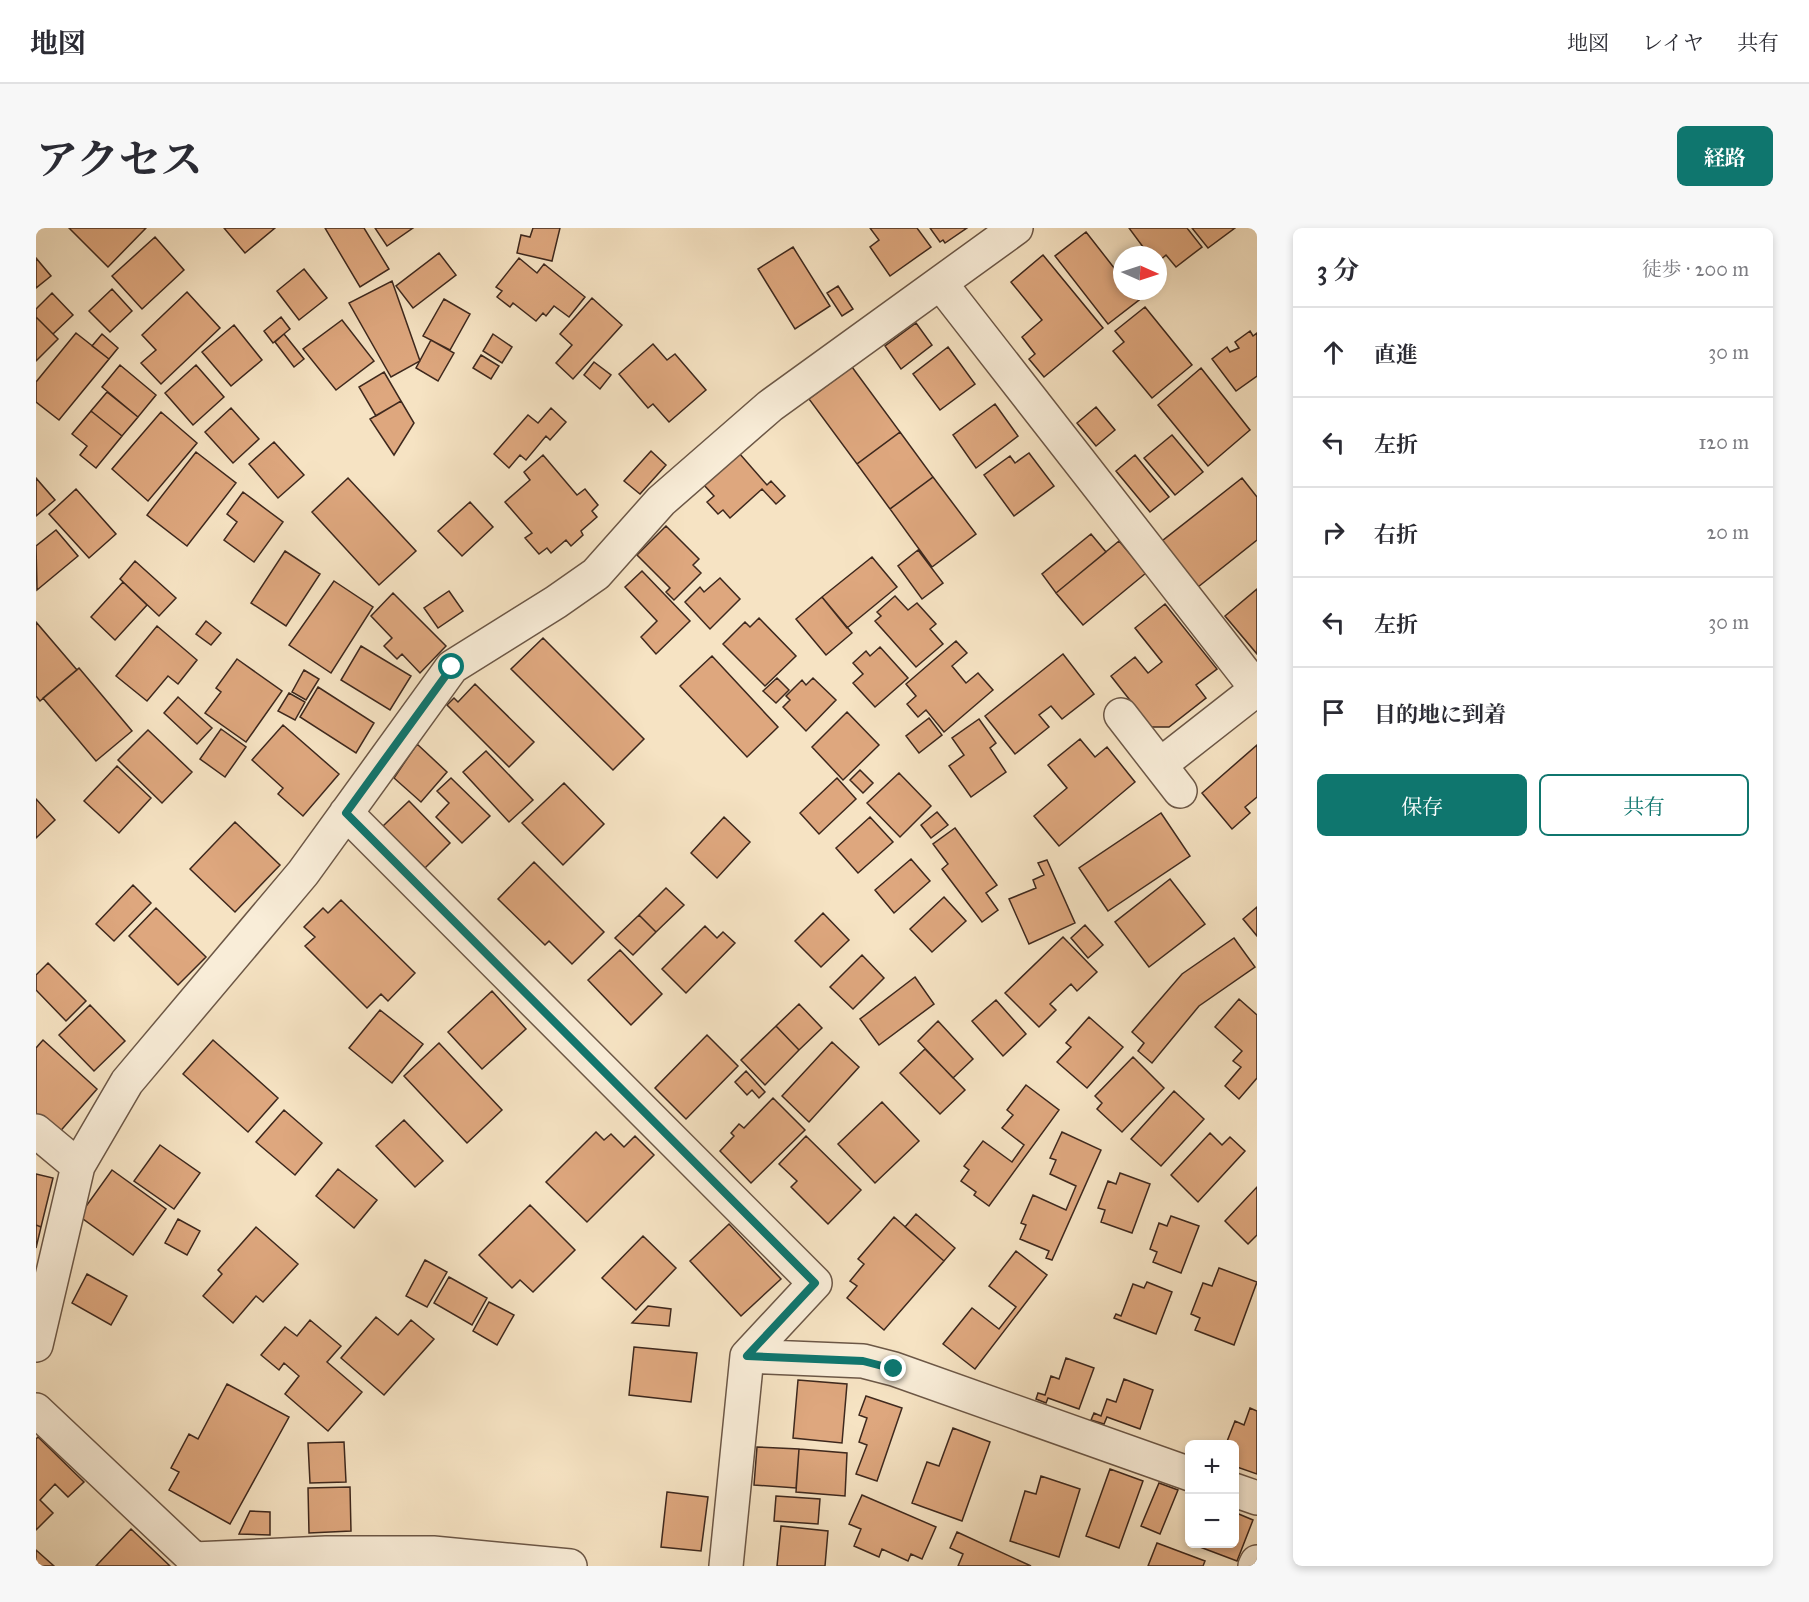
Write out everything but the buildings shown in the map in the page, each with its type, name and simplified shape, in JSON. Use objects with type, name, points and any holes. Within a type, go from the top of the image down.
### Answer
[{"type":"street","points":[[36,1345],[78,1166],[127,1082],[303,873],[452,667],[556,602],[596,573],[661,501],[770,406],[1016,228]]},
{"type":"street","points":[[941,284],[1257,688],[1160,765]]},
{"type":"street","points":[[1121,715],[1180,791]]},
{"type":"street","points":[[346,813],[815,1283],[747,1356],[726,1566]]},
{"type":"street","points":[[36,1131],[78,1166]]},
{"type":"street","points":[[747,1356],[863,1361],[894,1369],[1185,1472]]},
{"type":"street","points":[[36,1410],[194,1559],[325,1560],[433,1553],[570,1566]]},
{"type":"street","points":[[1239,1492],[1257,1498]]},
{"type":"street","points":[[1255,1566],[1257,1562]]},
{"type":"route","points":[[452,667],[346,813],[815,1283],[747,1356],[863,1361],[894,1369]]}]
